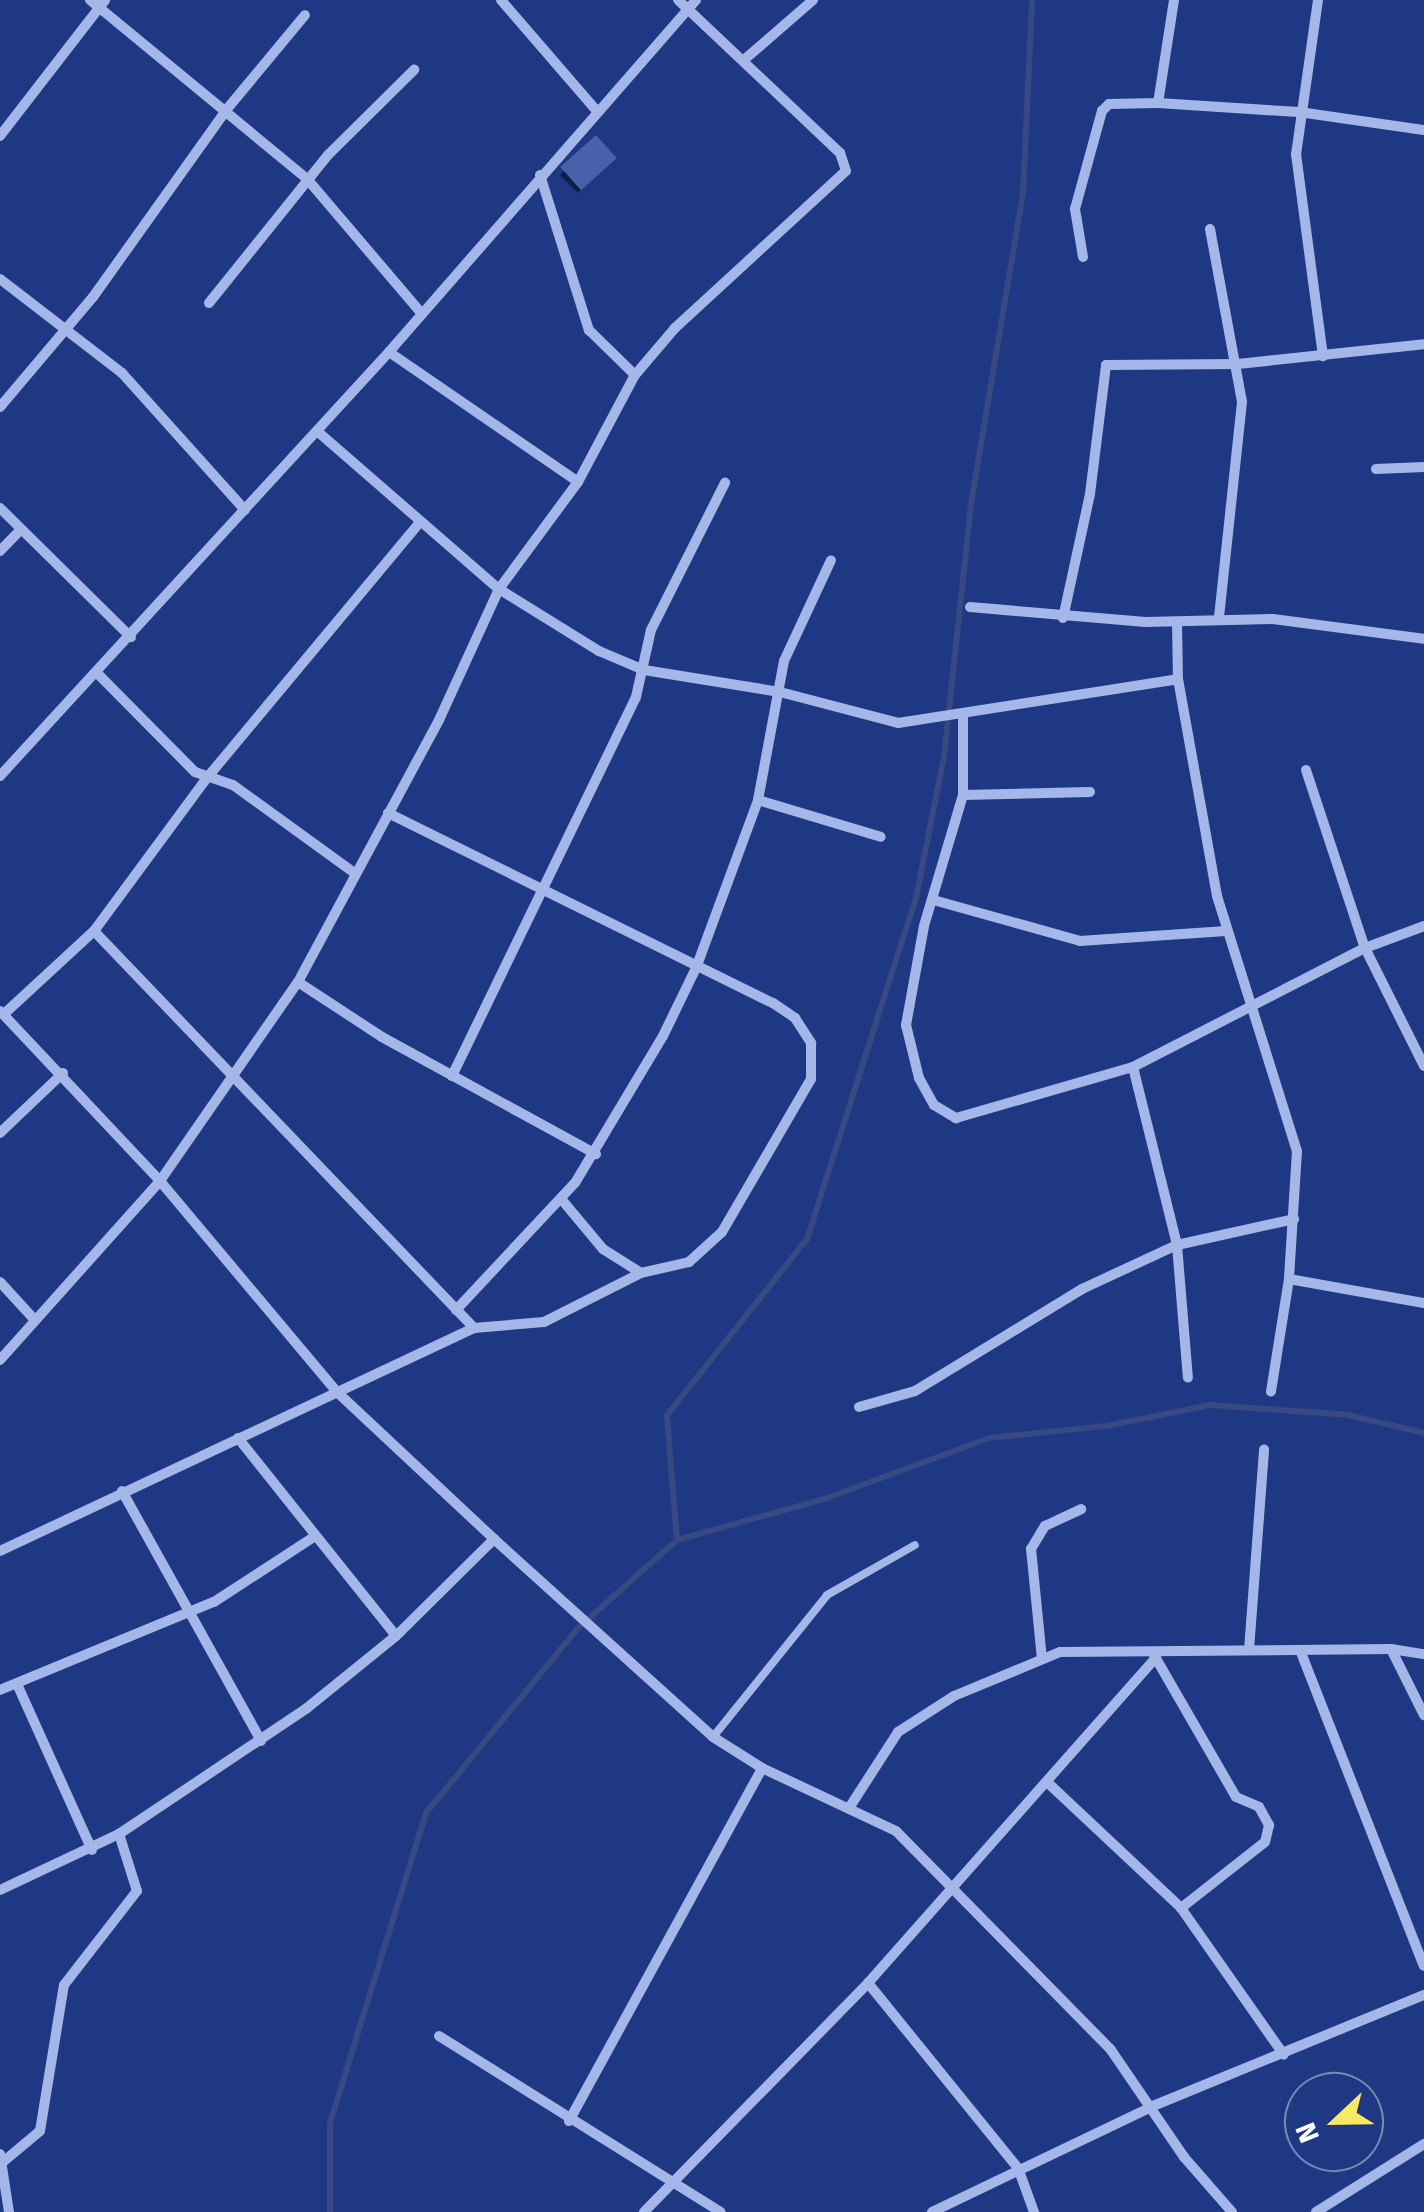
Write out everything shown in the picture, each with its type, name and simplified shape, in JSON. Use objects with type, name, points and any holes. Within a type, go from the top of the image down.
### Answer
[{"type":"street","points":[[501,0],[596,110]]},
{"type":"street","points":[[0,1360],[160,1182],[298,982],[352,870],[388,813],[499,589],[578,482],[635,374],[674,328],[846,171],[840,153],[678,0]]},
{"type":"street","points":[[0,776],[388,352],[696,0]]},
{"type":"street","points":[[745,60],[814,0]]},
{"type":"street","points":[[1158,103],[1174,0]]},
{"type":"street","points":[[1318,0],[1296,154],[1324,356]]},
{"type":"street","points":[[0,136],[98,2],[308,180],[421,313]]},
{"type":"street","points":[[0,406],[69,327],[227,109],[305,15]]},
{"type":"street","points":[[208,302],[308,180],[414,70]]},
{"type":"street","points":[[1083,257],[1075,208],[1102,111],[1109,104],[1158,103],[1299,112],[1424,130]]},
{"type":"street","points":[[540,175],[589,330],[635,374]]},
{"type":"street","points":[[1210,229],[1238,364],[1238,464],[1219,616]]},
{"type":"street","points":[[0,279],[69,327],[122,373],[245,510]]},
{"type":"street","points":[[1063,618],[1090,494],[1106,365],[1238,364],[1424,344]]},
{"type":"street","points":[[388,352],[578,482]]},
{"type":"street","points":[[316,431],[499,589],[599,651],[644,670],[780,692],[892,722],[960,717],[1178,679]]},
{"type":"street","points":[[1376,469],[1424,467]]},
{"type":"street","points":[[452,1076],[644,670],[651,630],[725,483]]},
{"type":"street","points":[[0,508],[131,637]]},
{"type":"street","points":[[420,522],[206,779],[94,931],[2,1013],[63,1073],[160,1182],[337,1392],[494,1539],[713,1737],[762,1768],[850,1804],[896,1831],[1112,2050],[1184,2157],[1232,2212]]},
{"type":"street","points":[[0,552],[21,529]]},
{"type":"street","points":[[456,1310],[562,1200],[596,1154],[696,968],[758,800],[784,661],[830,560]]},
{"type":"street","points":[[970,607],[1063,618],[1177,623],[1219,616],[1424,638]]},
{"type":"street","points":[[1177,623],[1178,679],[1226,930],[1296,1151],[1290,1279],[1270,1392]]},
{"type":"street","points":[[96,672],[206,779],[233,785],[352,870]]},
{"type":"street","points":[[960,717],[963,795],[937,901],[924,926],[906,1025],[919,1078],[934,1105],[956,1118],[1132,1067],[1250,1011],[1365,948],[1424,926]]},
{"type":"street","points":[[1306,770],[1365,948],[1421,1046],[1424,1066]]},
{"type":"street","points":[[963,795],[1090,792]]},
{"type":"street","points":[[758,800],[881,837]]},
{"type":"street","points":[[0,1550],[474,1328],[544,1322],[641,1272],[689,1262],[722,1232],[815,1062],[795,1018],[388,813]]},
{"type":"street","points":[[937,901],[1080,941],[1226,930]]},
{"type":"street","points":[[94,931],[474,1328]]},
{"type":"street","points":[[298,982],[452,1076],[596,1154]]},
{"type":"street","points":[[1132,1067],[1177,1245],[1188,1378]]},
{"type":"street","points":[[0,1132],[63,1073]]},
{"type":"street","points":[[562,1200],[602,1250],[641,1272]]},
{"type":"street","points":[[859,1407],[914,1391],[1082,1290],[1177,1245],[1294,1220]]},
{"type":"street","points":[[1290,1279],[1424,1303]]},
{"type":"street","points":[[0,1282],[36,1320]]},
{"type":"street","points":[[238,1438],[312,1538],[396,1636]]},
{"type":"street","points":[[1250,1650],[1264,1450]]},
{"type":"street","points":[[122,1492],[261,1740]]},
{"type":"street","points":[[1042,1659],[1031,1549],[1046,1526],[1081,1509]]},
{"type":"street","points":[[0,1690],[189,1612],[312,1538]]},
{"type":"street","points":[[0,1890],[120,1834],[261,1740],[396,1636],[494,1539]]},
{"type":"street","points":[[850,1804],[898,1732],[954,1696],[1060,1652],[1391,1648],[1424,1654]]},
{"type":"street","points":[[1391,1648],[1424,1716]]},
{"type":"street","points":[[1300,1650],[1424,1966]]},
{"type":"street","points":[[644,2212],[954,1888],[1153,1653]]},
{"type":"street","points":[[1153,1653],[1236,1796],[1259,1807],[1269,1825],[1265,1842],[1181,1908]]},
{"type":"street","points":[[17,1684],[92,1850]]},
{"type":"street","points":[[569,2121],[762,1768]]},
{"type":"street","points":[[1047,1782],[1181,1908],[1284,2055]]},
{"type":"street","points":[[9,2212],[1,2158],[40,2131],[64,1985],[136,1892],[120,1834]]},
{"type":"street","points":[[868,1982],[1018,2168],[1034,2212]]},
{"type":"street","points":[[932,2212],[1153,2106],[1424,1995]]},
{"type":"street","points":[[438,2036],[721,2212]]},
{"type":"street","points":[[1316,2212],[1424,2144]]},
{"type":"lane","points":[[713,1737],[827,1595],[915,1545]]},
{"type":"building","points":[[596,135],[617,158],[581,190],[560,167]]},
{"type":"waterway","points":[[330,2212],[330,2123],[426,1813],[577,1629],[677,1540],[667,1415],[807,1239],[916,898],[944,757],[971,504],[1023,193],[1032,0]]},
{"type":"waterway","points":[[677,1540],[827,1498],[989,1438],[1106,1426],[1210,1405],[1348,1415],[1424,1433]]}]
